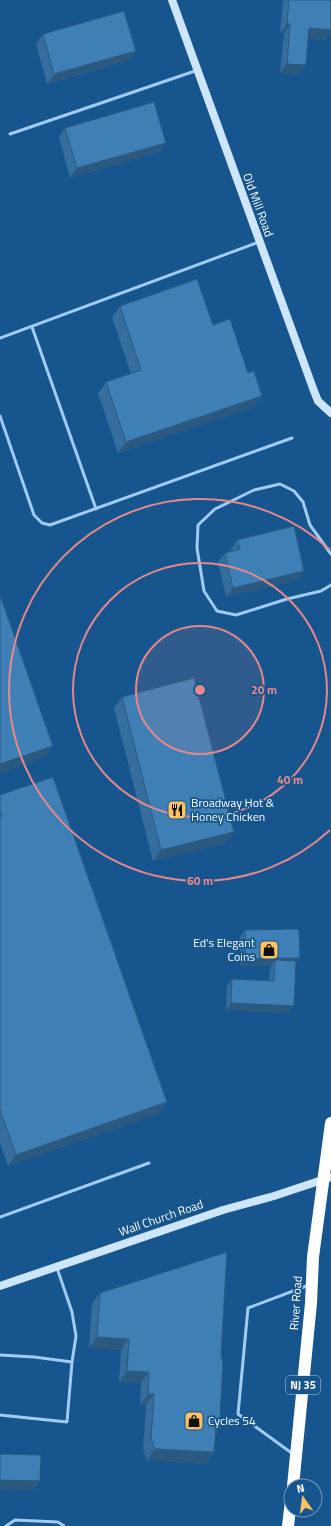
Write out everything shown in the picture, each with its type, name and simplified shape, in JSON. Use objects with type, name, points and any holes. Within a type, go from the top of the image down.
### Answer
[{"type":"highway","name":"River Road","points":[[294,1478],[312,1284],[313,1257],[327,1178],[331,1123]]},
{"type":"street","name":"Old Mill Road","points":[[172,0],[314,391],[318,401],[331,413]]},
{"type":"street","name":"Wall Church Road","points":[[0,1286],[223,1210],[274,1196],[327,1178]]},
{"type":"lane","points":[[10,134],[198,70]]},
{"type":"lane","points":[[0,338],[259,242]]},
{"type":"lane","points":[[32,327],[96,509]]},
{"type":"lane","points":[[0,416],[34,515],[42,523],[50,525],[292,438]]},
{"type":"lane","points":[[331,554],[310,525],[304,502],[294,491],[280,484],[254,490],[215,509],[198,525],[197,548],[204,591],[217,611],[236,615],[287,599],[321,591],[331,585]]},
{"type":"lane","points":[[0,1217],[150,1163]]},
{"type":"lane","points":[[0,1415],[67,1422],[72,1362],[76,1336],[72,1312],[56,1266]]},
{"type":"lane","points":[[296,1456],[238,1414],[248,1308],[312,1284]]},
{"type":"lane","points":[[0,1355],[34,1357],[72,1362]]},
{"type":"lane","points":[[6,1526],[16,1520],[58,1522],[64,1526]]},
{"type":"building","points":[[289,0],[331,0],[331,30],[309,28],[306,65],[287,64],[290,24],[287,24]]},
{"type":"building","points":[[124,11],[136,51],[54,74],[43,34]]},
{"type":"building","points":[[154,102],[166,143],[77,168],[65,128]]},
{"type":"building","points":[[197,279],[213,325],[230,319],[248,373],[254,371],[262,396],[126,442],[106,382],[141,370],[120,306]]},
{"type":"building","points":[[294,526],[304,571],[233,588],[225,553],[240,549],[237,540]]},
{"type":"building","points":[[0,595],[53,746],[0,764]]},
{"type":"building","points":[[194,678],[234,832],[161,850],[122,697]]},
{"type":"building","points":[[53,777],[167,1102],[16,1155],[0,1110],[0,816],[2,816],[0,811],[0,795]]},
{"type":"building","points":[[299,929],[300,958],[245,959],[245,930]]},
{"type":"building","points":[[275,960],[296,961],[294,1006],[231,1003],[232,979],[274,981]]},
{"type":"building","points":[[227,1252],[221,1356],[223,1362],[220,1416],[223,1425],[216,1427],[214,1452],[155,1449],[151,1439],[154,1394],[148,1394],[149,1372],[127,1371],[129,1339],[97,1337],[100,1293]]},
{"type":"building","points":[[0,1454],[41,1455],[40,1481],[0,1480]]},
{"type":"place","name":"Broadway Hot & Honey Chicken","points":[[177,810]]},
{"type":"place","name":"Ed's Elegant Coins","points":[[269,950]]},
{"type":"place","name":"Cycles 54","points":[[194,1421]]}]
